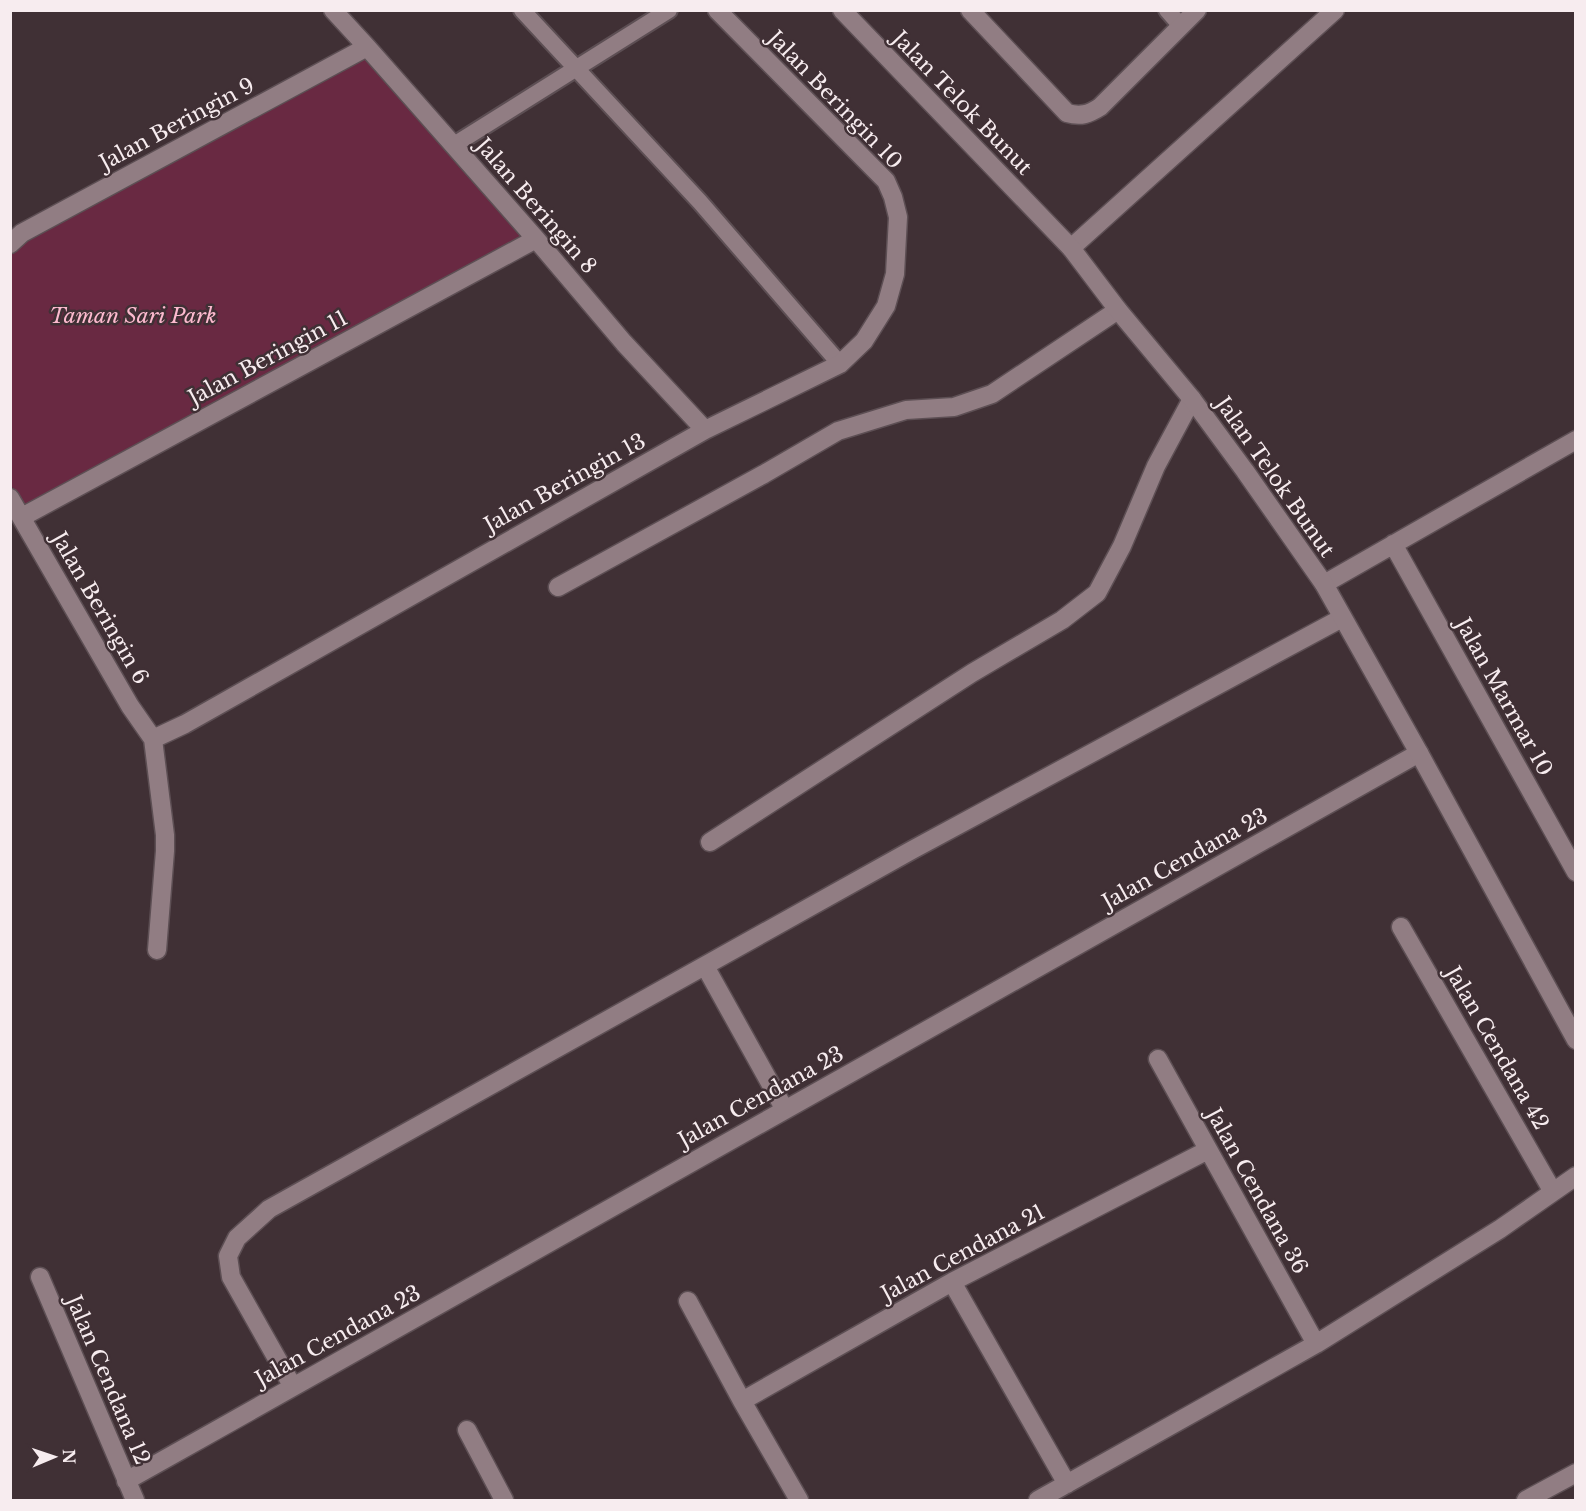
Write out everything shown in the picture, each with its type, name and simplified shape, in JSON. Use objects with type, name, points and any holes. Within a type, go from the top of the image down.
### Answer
[{"type":"street","name":"Jalan Beringin 8","points":[[333,10],[454,144],[624,343],[705,430]]},
{"type":"street","name":"Jalan Beringin 10","points":[[717,10],[886,181],[893,197]]},
{"type":"street","name":"Jalan Telok Bunut","points":[[842,10],[1071,248],[1118,310],[1192,399],[1245,471],[1324,584],[1575,1040]]},
{"type":"street","points":[[970,10],[1067,113],[1076,116],[1085,115],[1100,106],[1197,10]]},
{"type":"street","points":[[1071,248],[1335,10]]},
{"type":"street","name":"Jalan Beringin 9","points":[[10,244],[22,233],[367,47]]},
{"type":"street","name":"Jalan Beringin 13","points":[[153,739],[196,718],[705,430],[840,364],[864,342],[886,306],[895,274],[898,218],[893,197]]},
{"type":"street","name":"Jalan Beringin 11","points":[[22,517],[537,239]]},
{"type":"street","points":[[558,587],[838,431],[906,410],[954,407],[992,394],[1118,310]]},
{"type":"street","points":[[710,842],[972,673],[1062,620],[1097,593],[1122,546],[1156,466],[1192,399]]},
{"type":"street","points":[[1324,584],[1575,440]]},
{"type":"street","name":"Jalan Beringin 6","points":[[10,498],[130,706],[153,739]]},
{"type":"street","name":"Jalan Marmar 10","points":[[1393,544],[1575,872]]},
{"type":"street","points":[[293,1387],[231,1277],[228,1256],[237,1238],[269,1209],[912,850],[1342,618]]},
{"type":"street","points":[[153,739],[165,835],[157,950]]},
{"type":"street","name":"Jalan Cendana 23","points":[[126,1481],[1419,753]]},
{"type":"street","name":"Jalan Cendana 42","points":[[1401,927],[1553,1192]]},
{"type":"street","points":[[705,966],[785,1110]]},
{"type":"street","name":"Jalan Cendana 36","points":[[1158,1059],[1316,1344]]},
{"type":"street","name":"Jalan Cendana 21","points":[[742,1401],[952,1282],[1208,1150]]},
{"type":"street","points":[[1038,1500],[1316,1344],[1500,1229],[1575,1176]]},
{"type":"street","name":"Jalan Cendana 12","points":[[40,1277],[135,1500]]},
{"type":"street","points":[[952,1282],[1067,1484]]},
{"type":"street","points":[[688,1301],[799,1500]]},
{"type":"street","points":[[467,1430],[504,1500]]},
{"type":"street","points":[[1526,1500],[1575,1473]]},
{"type":"lane","points":[[522,10],[700,202],[840,364]]},
{"type":"lane","points":[[454,144],[669,10]]},
{"type":"lane","points":[[1167,10],[1181,26]]},
{"type":"green space","name":"Taman Sari Park","points":[[362,50],[530,236],[28,514],[11,485],[10,249]]}]
